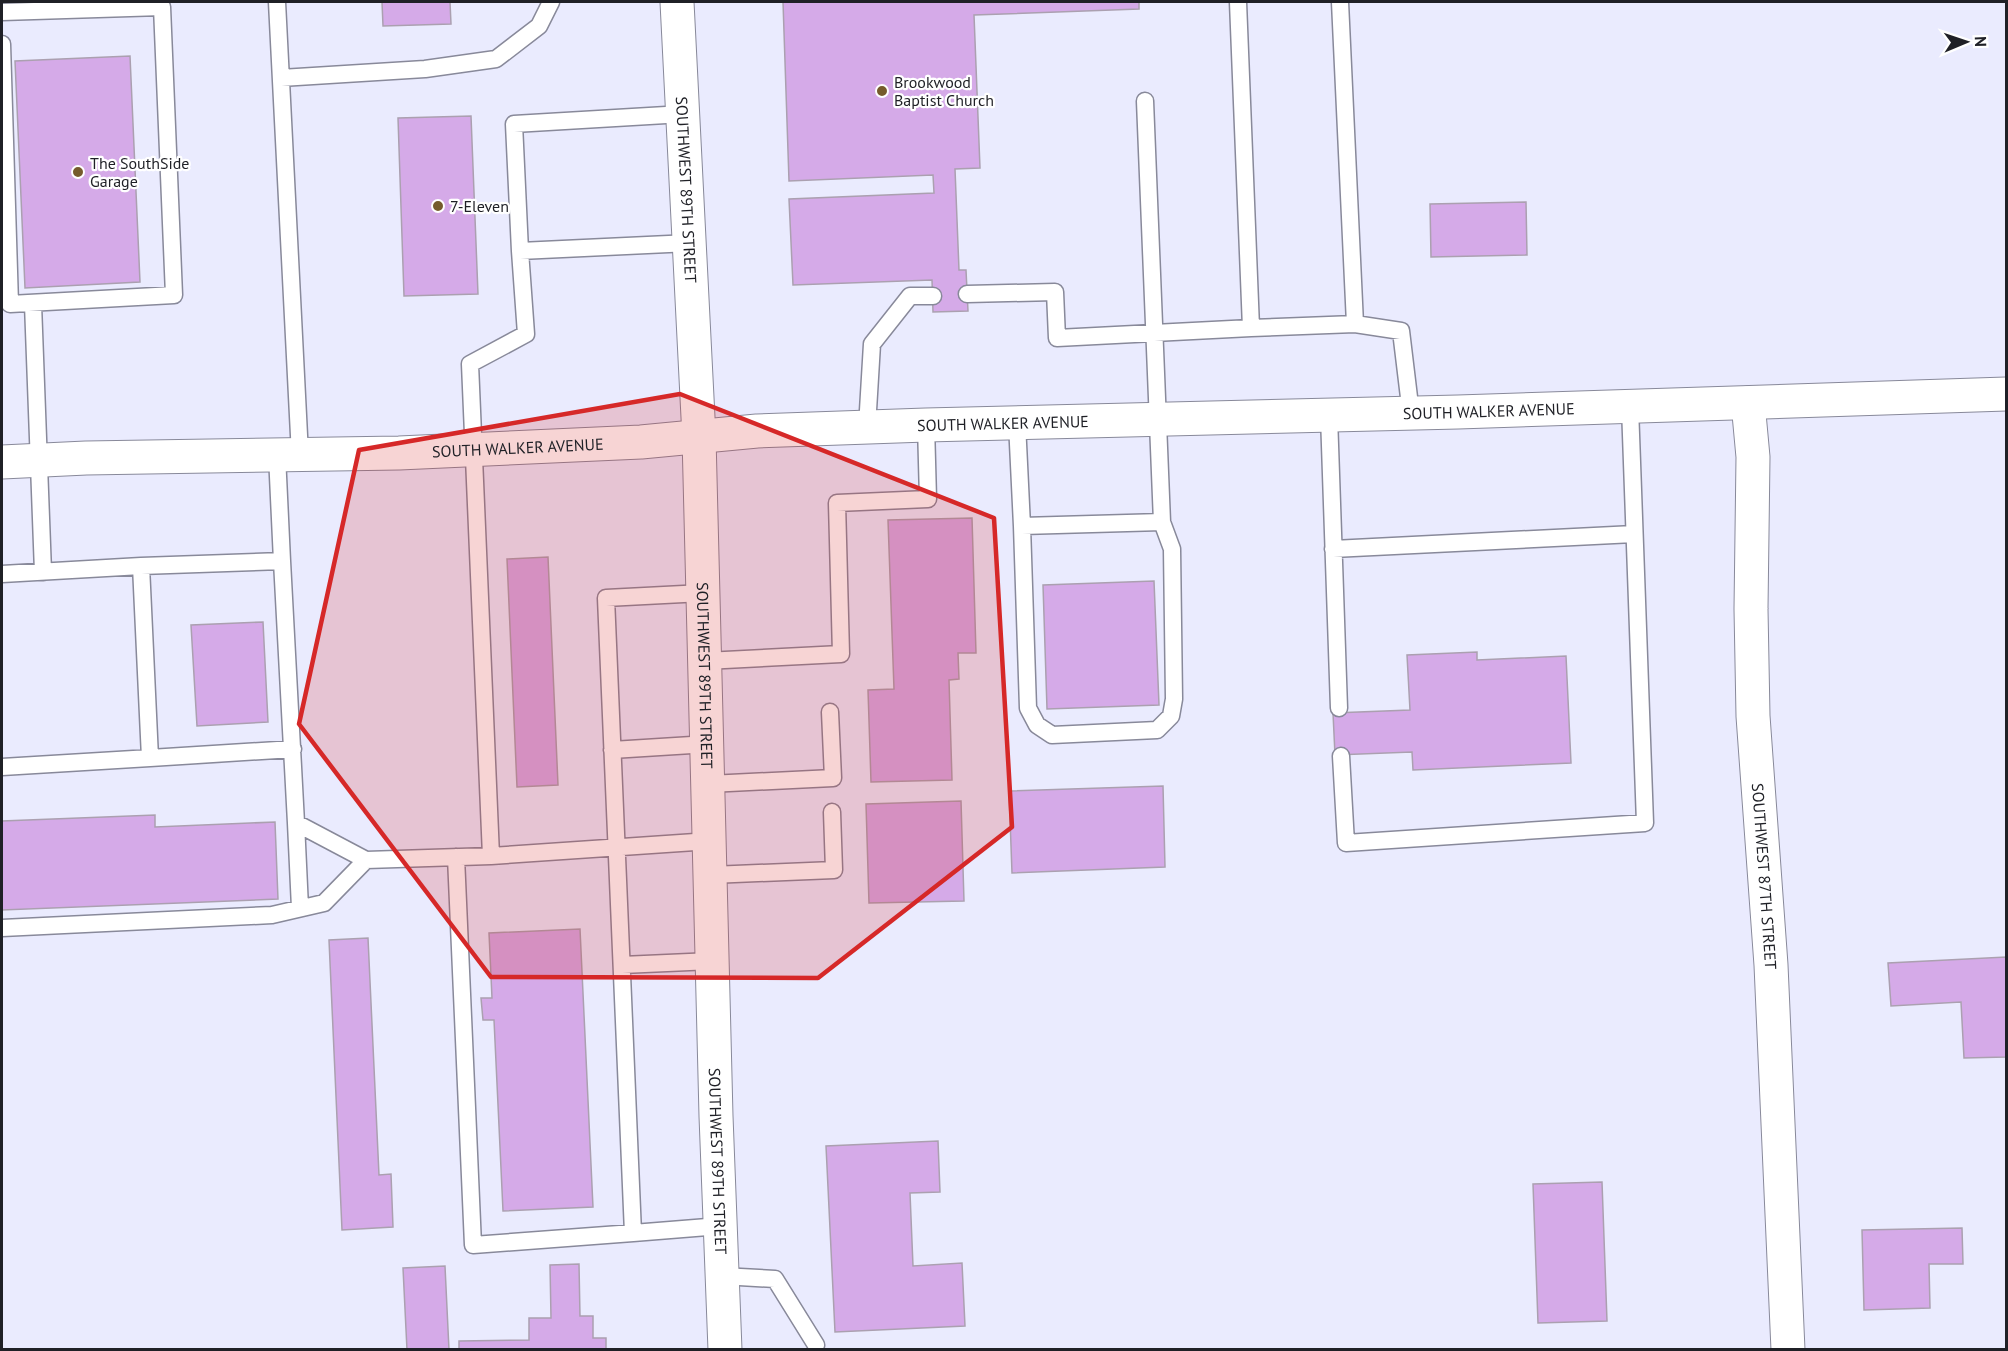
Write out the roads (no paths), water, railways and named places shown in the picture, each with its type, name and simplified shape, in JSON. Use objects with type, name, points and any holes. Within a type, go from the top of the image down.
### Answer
[{"type":"main road","name":"SOUTHWEST 89TH STREET","points":[[677,2],[699,437],[712,961],[725,1350]]},
{"type":"main road","name":"SOUTH WALKER AVENUE","points":[[2,462],[474,450],[641,442],[757,431],[867,427],[1411,414],[2007,394]]},
{"type":"main road","name":"SOUTHWEST 87TH STREET","points":[[1748,403],[1753,457],[1751,609],[1753,716],[1772,965],[1788,1350]]},
{"type":"lane","points":[[277,2],[281,78],[289,455],[282,561],[300,908]]},
{"type":"lane","points":[[281,78],[425,69],[496,59],[539,26],[551,2]]},
{"type":"lane","points":[[1238,2],[1251,328]]},
{"type":"lane","points":[[1340,2],[1355,324]]},
{"type":"lane","points":[[2,12],[162,7],[174,295],[10,304],[2,44]]},
{"type":"lane","points":[[1017,423],[1028,708],[1037,725],[1052,735],[1157,730],[1171,716],[1174,699],[1172,549],[1162,522],[1145,101]]},
{"type":"lane","points":[[491,856],[470,364],[526,334],[514,124],[683,114]]},
{"type":"lane","points":[[520,251],[690,243]]},
{"type":"lane","points":[[967,294],[1055,292],[1057,338],[1355,324],[1401,331],[1411,414]]},
{"type":"lane","points":[[867,427],[872,344],[910,296],[933,296]]},
{"type":"lane","points":[[33,304],[43,572]]},
{"type":"lane","points":[[1341,756],[1346,843],[1645,824],[1630,407]]},
{"type":"lane","points":[[1329,416],[1339,708]]},
{"type":"lane","points":[[705,661],[841,654],[837,503],[928,499],[926,425]]},
{"type":"lane","points":[[1022,526],[1162,522]]},
{"type":"lane","points":[[1333,549],[1634,534]]},
{"type":"lane","points":[[2,574],[282,561]]},
{"type":"lane","points":[[141,566],[150,758]]},
{"type":"lane","points":[[633,1233],[606,598],[704,593]]},
{"type":"lane","points":[[708,784],[833,778],[830,712]]},
{"type":"lane","points":[[612,750],[708,744]]},
{"type":"lane","points":[[2,767],[293,748]]},
{"type":"lane","points":[[711,875],[834,870],[832,812]]},
{"type":"lane","points":[[296,824],[366,860],[491,856],[710,841]]},
{"type":"lane","points":[[456,857],[473,1245],[720,1226]]},
{"type":"lane","points":[[2,928],[272,915],[324,903],[366,860]]},
{"type":"lane","points":[[622,965],[712,961]]},
{"type":"lane","points":[[722,1276],[775,1279],[816,1345]]},
{"type":"place","name":"Brookwood Baptist Church","points":[[882,91]]},
{"type":"place","name":"The SouthSide Garage","points":[[78,172]]},
{"type":"place","name":"7-Eleven","points":[[438,206]]}]
